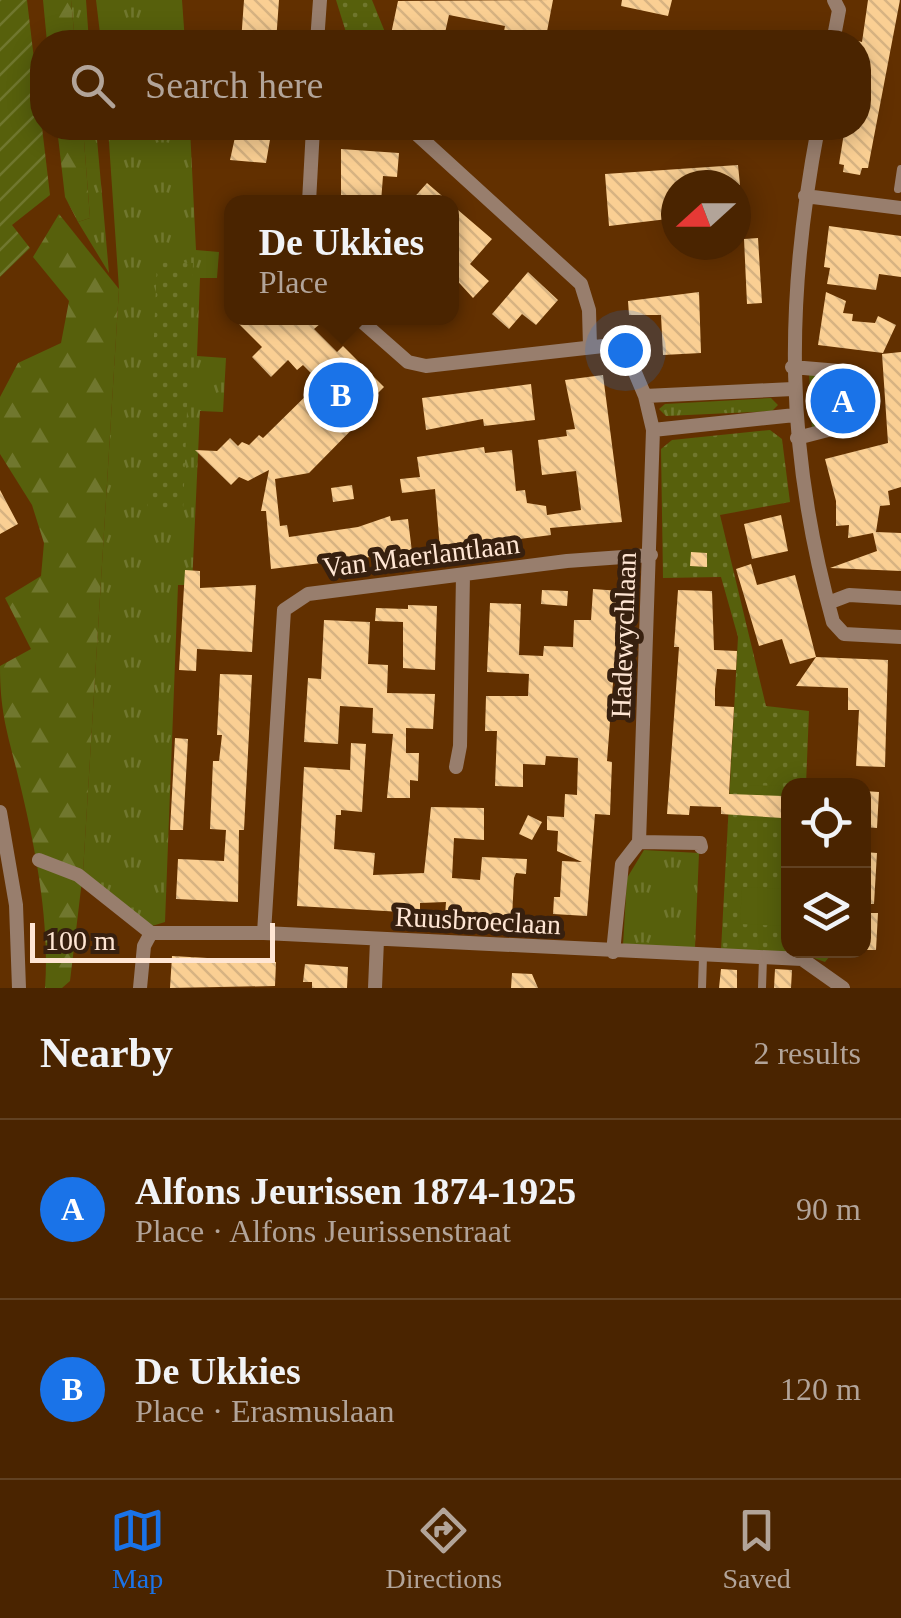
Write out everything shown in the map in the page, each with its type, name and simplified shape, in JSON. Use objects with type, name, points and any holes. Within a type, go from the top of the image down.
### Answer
[{"type":"street","points":[[318,30],[320,0]]},
{"type":"street","points":[[834,0],[840,10],[836,30]]},
{"type":"street","points":[[309,195],[312,140]]},
{"type":"street","points":[[366,325],[408,362],[426,366],[590,348],[585,291],[423,140]]},
{"type":"street","points":[[816,140],[805,196],[792,366],[808,518],[833,622],[844,634],[901,636]]},
{"type":"street","points":[[805,196],[901,208]]},
{"type":"street","name":"Hadewychlaan","points":[[590,348],[612,345],[631,363],[646,396],[653,430],[639,842],[622,864],[613,952]]},
{"type":"street","points":[[792,366],[852,372],[861,380],[862,417],[855,424],[797,438]]},
{"type":"street","points":[[646,396],[793,390]]},
{"type":"street","points":[[653,430],[795,415]]},
{"type":"street","name":"Van Maerlantlaan","points":[[264,933],[284,610],[308,594],[567,560],[651,555]]},
{"type":"street","points":[[456,767],[460,746],[463,575]]},
{"type":"street","points":[[828,602],[849,595],[901,598]]},
{"type":"street","points":[[0,812],[16,905],[21,983]]},
{"type":"street","points":[[639,842],[700,843],[701,847]]},
{"type":"street","points":[[39,860],[78,875],[151,932],[144,946],[140,988]]},
{"type":"street","name":"Ruusbroeclaan","points":[[151,932],[264,933],[802,959],[844,988]]},
{"type":"street","points":[[375,988],[377,940]]},
{"type":"lane","points":[[898,189],[901,170]]},
{"type":"lane","points":[[702,988],[704,956]]},
{"type":"lane","points":[[762,988],[763,958]]},
{"type":"green space","points":[[0,0],[27,0],[30,140],[44,140],[50,195],[12,225],[30,248],[0,277]]},
{"type":"green space","points":[[43,0],[71,0],[74,30],[46,30]]},
{"type":"green space","points":[[71,0],[86,0],[88,30],[74,30]]},
{"type":"green space","points":[[96,0],[182,0],[184,30],[100,30]]},
{"type":"green space","points":[[336,0],[372,0],[384,30],[345,30]]},
{"type":"green space","points":[[58,140],[84,140],[90,218],[78,222],[65,197]]},
{"type":"green space","points":[[84,140],[97,140],[109,273],[78,222],[90,218]]},
{"type":"green space","points":[[109,140],[191,140],[196,250],[219,252],[217,278],[200,278],[197,356],[226,358],[223,412],[200,411],[192,585],[178,585],[165,922],[152,926],[83,872],[119,289]]},
{"type":"green space","points":[[59,214],[119,289],[83,872],[70,981],[62,988],[45,988],[40,883],[5,724],[0,666],[31,649],[5,598],[41,576],[44,543],[32,505],[0,454],[0,397],[18,363],[61,343],[69,301],[33,257]]},
{"type":"green space","points":[[157,262],[193,263],[183,511],[147,510]]},
{"type":"green space","points":[[809,373],[853,379],[857,417],[812,431]]},
{"type":"green space","points":[[771,398],[778,405],[772,411],[666,416],[659,409],[665,404]]},
{"type":"green space","points":[[770,430],[782,439],[790,502],[720,515],[766,706],[809,711],[806,778],[781,778],[781,952],[721,950],[738,637],[721,577],[663,578],[661,449],[672,440]]},
{"type":"green space","points":[[748,785],[781,786],[780,821],[747,820]]},
{"type":"green space","points":[[644,850],[699,853],[695,948],[623,945],[627,878]]},
{"type":"green space","points":[[742,887],[781,889],[781,926],[740,924]]},
{"type":"building","points":[[244,0],[279,0],[277,30],[242,30]]},
{"type":"building","points":[[553,0],[547,30],[504,30],[505,26],[449,15],[446,30],[392,30],[398,1]]},
{"type":"building","points":[[622,0],[672,0],[668,16],[621,6]]},
{"type":"building","points":[[868,0],[900,0],[868,168],[862,168],[860,175],[843,172],[844,165],[839,164],[843,140],[871,140],[871,30],[864,30]]},
{"type":"building","points":[[234,140],[270,140],[266,163],[230,160]]},
{"type":"building","points":[[341,149],[399,153],[397,177],[383,176],[382,195],[341,195]]},
{"type":"building","points":[[738,165],[738,170],[664,170]]},
{"type":"building","points":[[661,170],[661,220],[609,226],[605,174]]},
{"type":"building","points":[[427,183],[441,195],[416,195]]},
{"type":"building","points":[[459,211],[492,239],[470,264],[489,281],[473,298],[459,283]]},
{"type":"building","points":[[829,226],[901,236],[901,277],[879,274],[876,290],[827,284],[830,268],[824,267]]},
{"type":"building","points":[[751,238],[758,238],[762,303],[747,304],[745,260],[751,260]]},
{"type":"building","points":[[528,272],[558,300],[536,325],[522,314],[509,329],[492,314]]},
{"type":"building","points":[[699,292],[701,353],[663,355],[661,315],[629,315],[628,301]]},
{"type":"building","points":[[826,292],[846,301],[843,313],[853,314],[852,321],[875,323],[878,316],[896,325],[883,353],[818,345]]},
{"type":"building","points":[[240,325],[319,325],[314,329],[337,352],[343,346],[384,387],[367,404],[372,409],[309,473],[275,479],[280,526],[287,525],[289,537],[358,527],[390,516],[391,521],[408,519],[412,552],[271,569],[266,511],[261,511],[269,470],[248,481],[239,477],[231,485],[195,450],[217,451],[230,438],[238,446],[242,442],[249,445],[259,435],[263,438],[320,382],[303,365],[297,370],[288,360],[271,377],[252,357],[262,347]]},
{"type":"building","points":[[901,352],[901,487],[888,491],[890,505],[880,506],[876,532],[901,533],[901,571],[830,568],[877,551],[873,533],[848,538],[849,525],[836,526],[836,501],[825,459],[888,443],[882,354]]},
{"type":"building","points":[[603,375],[622,522],[550,528],[551,535],[440,549],[435,489],[402,493],[400,479],[420,477],[417,457],[484,447],[485,453],[512,450],[516,491],[525,490],[527,503],[546,506],[547,515],[581,510],[576,471],[542,475],[538,440],[567,436],[566,430],[575,429],[565,380]]},
{"type":"building","points":[[531,384],[535,420],[484,426],[483,419],[426,430],[422,398]]},
{"type":"building","points":[[352,485],[354,499],[333,502],[331,488]]},
{"type":"building","points":[[0,490],[18,524],[0,534]]},
{"type":"building","points":[[781,515],[788,551],[752,559],[744,524]]},
{"type":"building","points":[[691,552],[707,553],[707,567],[690,566]]},
{"type":"building","points":[[751,564],[757,585],[795,575],[816,657],[790,664],[782,639],[759,646],[736,569]]},
{"type":"building","points":[[185,570],[200,571],[200,588],[256,585],[252,652],[197,649],[196,671],[179,670]]},
{"type":"building","points":[[593,589],[620,591],[607,761],[612,762],[610,815],[595,814],[587,916],[553,914],[554,897],[560,897],[562,861],[582,862],[557,851],[558,831],[547,830],[547,816],[564,817],[565,794],[577,795],[578,758],[546,756],[545,765],[523,764],[523,787],[495,786],[497,731],[485,731],[486,696],[528,696],[529,674],[487,672],[490,603],[521,604],[519,655],[543,656],[544,646],[573,647],[574,620],[591,620]]},
{"type":"building","points":[[542,590],[568,591],[567,606],[541,604]]},
{"type":"building","points":[[678,590],[712,591],[714,650],[737,651],[736,670],[717,669],[715,689],[715,706],[734,707],[729,794],[781,796],[781,818],[721,814],[721,807],[690,806],[689,815],[667,814],[679,647],[674,647]]},
{"type":"building","points":[[408,605],[437,606],[435,670],[403,668],[403,622],[375,621],[376,608],[408,609]]},
{"type":"building","points":[[324,620],[370,622],[368,664],[388,665],[387,693],[435,694],[433,729],[406,728],[406,753],[419,753],[418,781],[410,780],[410,798],[387,798],[393,734],[372,733],[373,708],[340,706],[338,744],[304,742],[308,678],[321,679]]},
{"type":"building","points":[[816,657],[888,660],[885,767],[856,766],[859,710],[848,710],[848,688],[796,686]]},
{"type":"building","points":[[220,674],[252,675],[244,830],[239,830],[238,902],[176,899],[178,859],[224,861],[226,830],[210,829],[213,761],[219,761],[222,735],[217,735]]},
{"type":"building","points":[[175,738],[188,739],[183,830],[170,830]]},
{"type":"building","points":[[351,743],[366,744],[362,812],[341,810],[341,815],[336,815],[334,849],[375,853],[373,875],[424,873],[431,807],[484,808],[484,840],[454,838],[452,878],[480,880],[482,857],[527,859],[526,874],[516,873],[514,878],[512,918],[445,915],[446,902],[420,903],[420,913],[297,906],[304,767],[350,770]]},
{"type":"building","points":[[871,791],[879,792],[877,828],[871,828]]},
{"type":"building","points":[[528,815],[542,822],[532,840],[519,834]]},
{"type":"building","points":[[871,853],[877,853],[871,904]]},
{"type":"building","points":[[871,913],[878,913],[876,950],[871,950]]},
{"type":"building","points":[[172,956],[276,962],[275,986],[170,988]]},
{"type":"building","points":[[305,964],[348,967],[347,988],[312,988],[312,982],[303,982]]},
{"type":"building","points":[[721,969],[737,970],[737,988],[719,988]]},
{"type":"building","points":[[775,969],[792,970],[791,988],[774,988]]},
{"type":"building","points":[[512,973],[532,974],[538,988],[511,988]]},
{"type":"place","name":"De Ukkies","points":[[341,395]]},
{"type":"place","name":"Alfons Jeurissen 1874-1925","points":[[843,401]]}]
